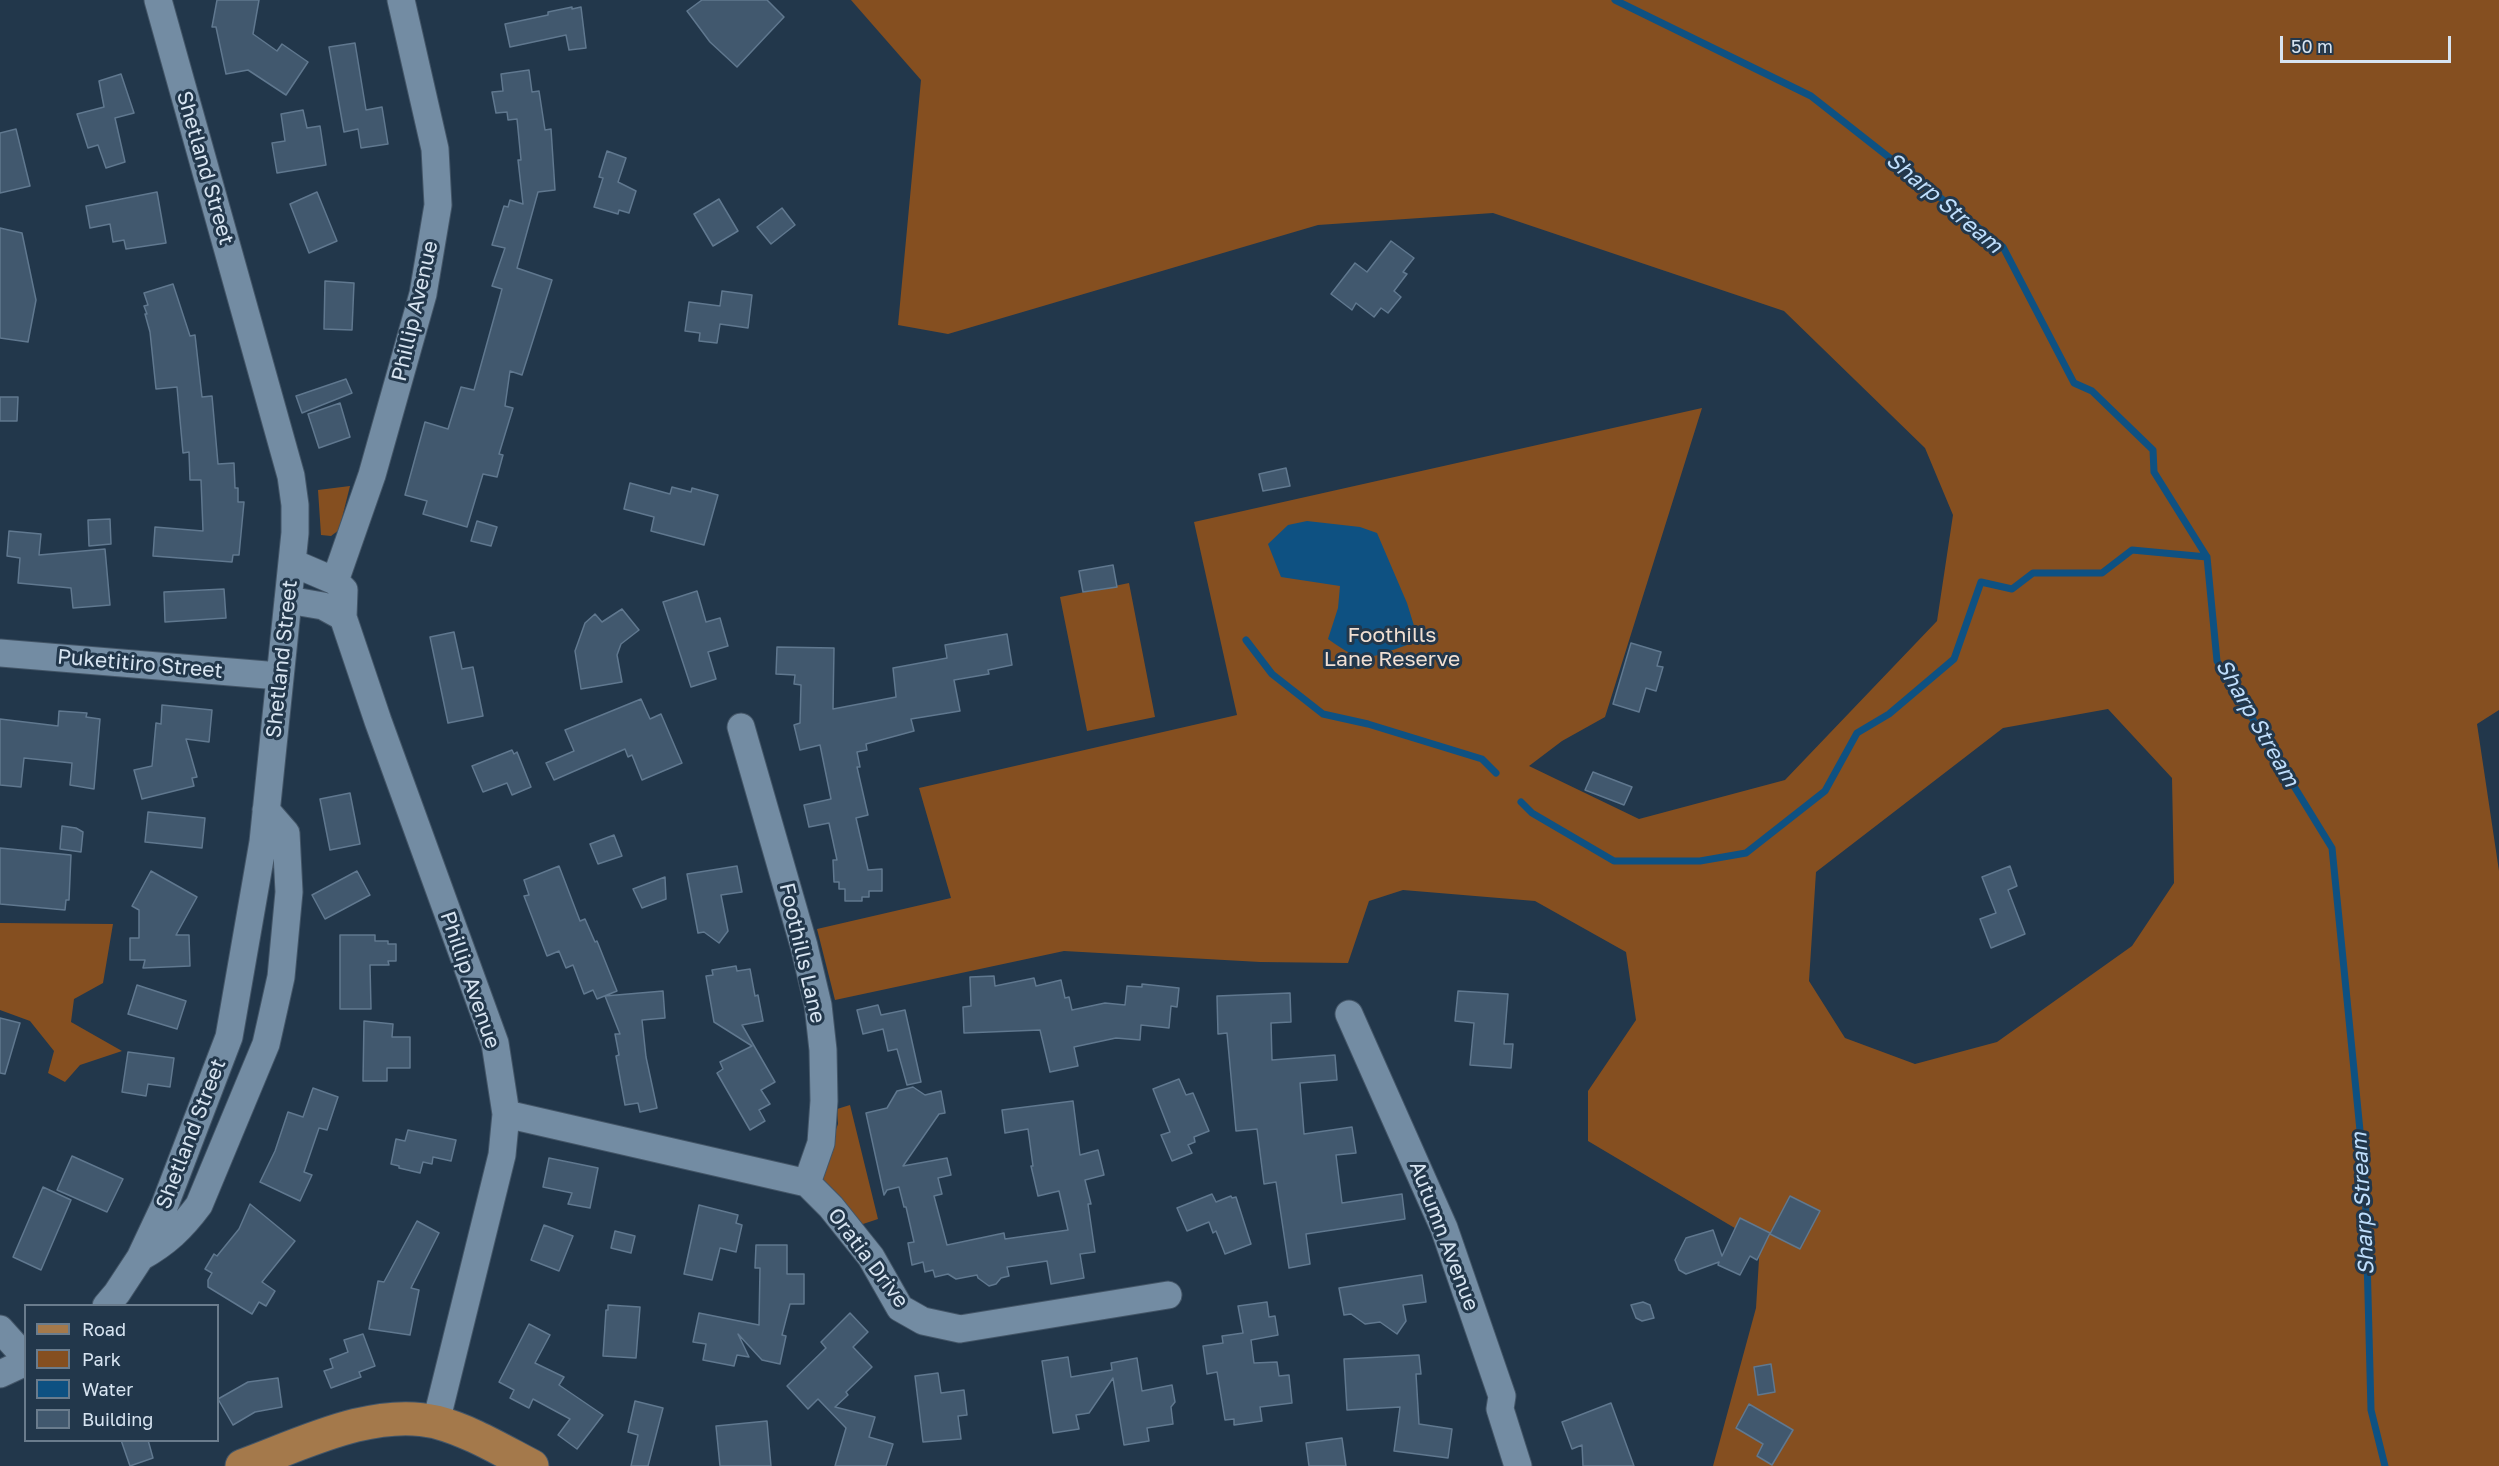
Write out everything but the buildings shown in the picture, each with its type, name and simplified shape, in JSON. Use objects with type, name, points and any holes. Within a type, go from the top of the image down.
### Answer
[{"type":"main road","points":[[242,1466],[361,1424],[403,1419],[435,1422],[477,1437],[532,1466]]},
{"type":"street","name":"Shetland Street","points":[[107,1304],[140,1258],[164,1207],[229,1037],[263,842],[279,676],[293,563],[295,505],[291,476],[158,0]]},
{"type":"street","name":"Phillip Avenue","points":[[401,0],[435,149],[438,205],[423,294],[372,475],[335,581],[344,590],[343,617],[495,1043],[506,1114],[502,1155],[435,1422]]},
{"type":"street","points":[[293,563],[335,581]]},
{"type":"street","points":[[288,600],[323,606],[343,617]]},
{"type":"street","name":"Puketitiro Street","points":[[0,653],[279,676]]},
{"type":"street","name":"Foothills Lane","points":[[741,727],[804,946],[818,1005],[824,1101],[821,1143],[807,1183]]},
{"type":"street","points":[[140,1258],[160,1246],[181,1228],[199,1205],[266,1044],[281,977],[289,892],[286,833],[266,810]]},
{"type":"street","name":"Autumn Avenue","points":[[1349,1014],[1452,1247],[1502,1396],[1500,1409],[1518,1466]]},
{"type":"street","points":[[506,1114],[807,1183]]},
{"type":"street","name":"Oratia Drive","points":[[807,1183],[831,1207],[871,1257],[900,1308],[922,1321],[960,1329],[1168,1295]]},
{"type":"street","points":[[0,1329],[24,1358]]},
{"type":"street","points":[[0,1374],[24,1361]]},
{"type":"green space","name":"Foothills Lane Reserve","points":[[851,0],[2499,0],[2499,710],[2477,724],[2499,871],[2499,1466],[1713,1466],[1756,1308],[1760,1243],[1588,1141],[1588,1091],[1636,1020],[1626,952],[1535,901],[1403,890],[1369,901],[1348,963],[1260,962],[1064,951],[835,1000],[817,929],[951,898],[919,788],[1237,715],[1194,522],[1702,408],[1605,717],[1562,741],[1529,766],[1639,819],[1785,780],[1937,621],[1953,515],[1925,448],[1784,311],[1493,213],[1318,225],[948,334],[898,325],[921,80]],"holes":[[[2108,709],[2172,778],[2174,883],[2132,946],[1997,1042],[1915,1064],[1845,1038],[1809,981],[1816,872],[2003,728]]]},
{"type":"green space","points":[[350,486],[339,530],[331,536],[321,535],[318,490]]},
{"type":"green space","points":[[1129,583],[1155,717],[1087,731],[1060,597]]},
{"type":"green space","points":[[0,923],[113,924],[103,983],[74,999],[71,1022],[122,1051],[80,1065],[65,1082],[48,1073],[54,1051],[30,1021],[0,1010]]},
{"type":"green space","points":[[850,1105],[878,1219],[860,1225],[823,1182],[821,1170],[838,1124],[837,1109]]},
{"type":"water","points":[[1307,521],[1360,527],[1377,533],[1407,603],[1415,629],[1407,645],[1383,654],[1366,657],[1350,653],[1328,639],[1338,608],[1340,586],[1281,577],[1268,544],[1288,525]]},
{"type":"waterway","name":"Sharp Stream","points":[[1615,0],[1811,96],[2003,247],[2074,383],[2092,391],[2153,450],[2154,472],[2207,557],[2217,661],[2332,848],[2365,1181],[2371,1410],[2385,1466]]},
{"type":"waterway","points":[[1521,802],[1532,813],[1614,861],[1700,861],[1746,853],[1825,791],[1857,733],[1889,714],[1954,659],[1981,582],[2012,589],[2033,573],[2102,573],[2132,550],[2207,557]]},
{"type":"waterway","points":[[1246,640],[1272,674],[1323,714],[1368,724],[1482,759],[1496,773]]}]
